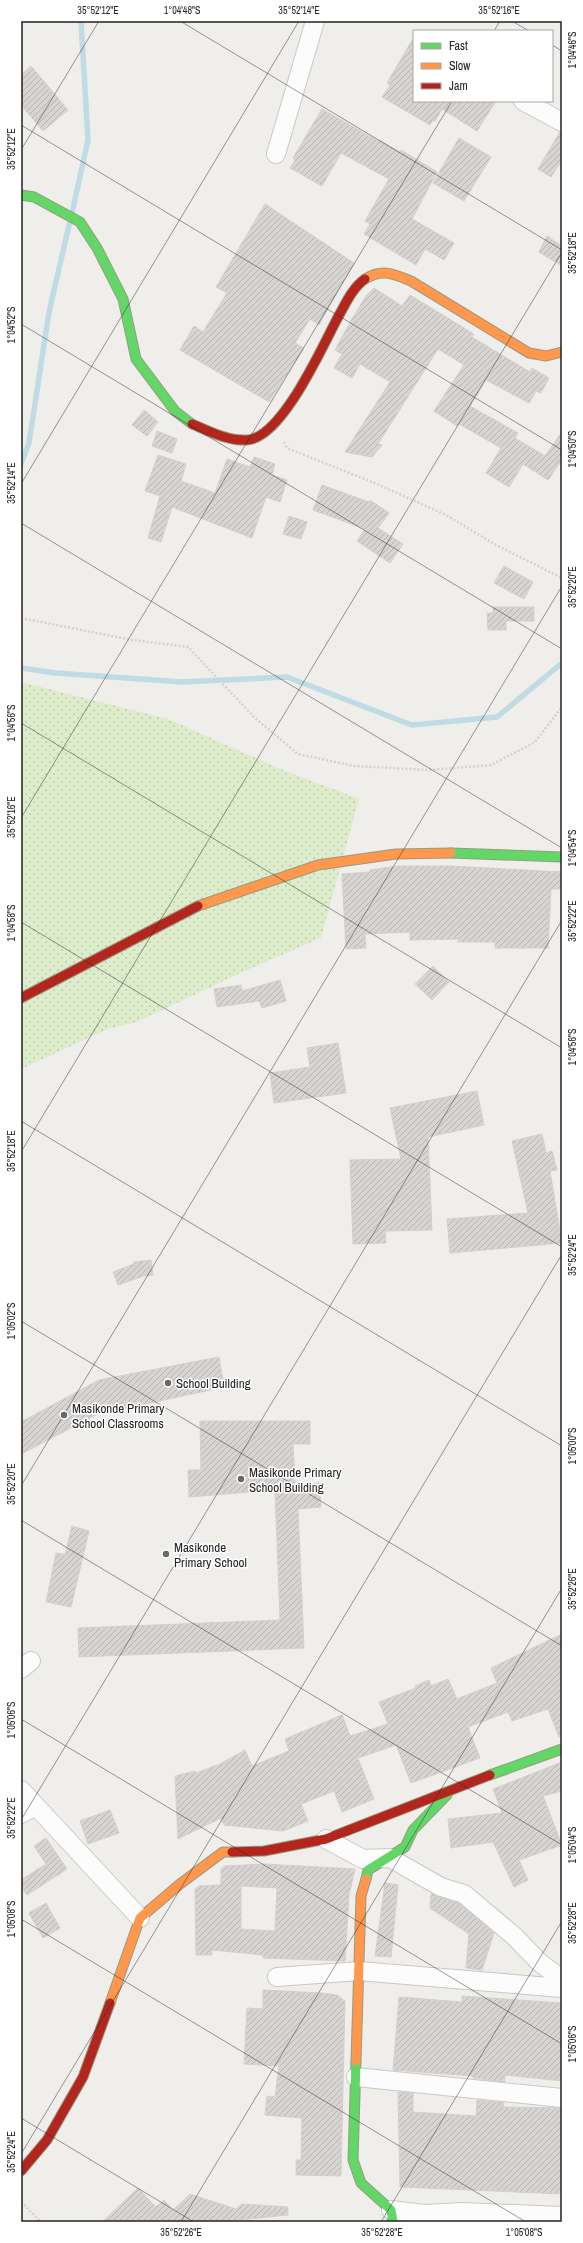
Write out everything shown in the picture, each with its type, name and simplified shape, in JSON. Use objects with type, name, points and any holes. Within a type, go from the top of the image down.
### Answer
[{"type":"street","points":[[276,154],[315,21]]},
{"type":"street","points":[[525,102],[562,122]]},
{"type":"street","points":[[21,195],[34,197],[80,222],[96,248],[123,300],[136,359],[175,411],[192,424],[214,434],[248,440],[261,434],[277,423],[305,380],[350,297],[361,282],[374,274],[392,273],[411,282],[529,354],[540,357],[556,356],[562,352]]},
{"type":"street","points":[[21,998],[204,903],[318,865],[396,854],[451,853],[562,857]]},
{"type":"street","points":[[21,2171],[47,2140],[83,2077],[140,1918],[180,1884],[223,1852],[264,1850],[326,1839],[457,1786],[562,1749]]},
{"type":"street","points":[[457,1786],[426,1814],[412,1830],[405,1847],[390,1858],[368,1870],[363,1883],[353,2160],[360,2183],[392,2216],[443,2212],[562,2216]]},
{"type":"street","points":[[21,1790],[29,1810],[140,1918]]},
{"type":"street","points":[[326,1839],[363,1859],[390,1858],[441,1887],[464,1894],[514,1936],[540,1963],[562,1979]]},
{"type":"street","points":[[277,1977],[359,1971],[562,1988]]},
{"type":"street","points":[[356,2077],[562,2098]]},
{"type":"path","points":[[277,423],[287,448],[377,484],[446,515],[496,545],[562,578]]},
{"type":"path","points":[[21,618],[132,640],[188,647],[255,718],[298,754],[354,766],[429,770],[491,765],[535,742],[562,707]]},
{"type":"path","points":[[21,2202],[41,2222]]},
{"type":"green space","points":[[21,682],[168,719],[283,770],[359,799],[321,938],[238,974],[137,1022],[108,1029],[21,1069]]},
{"type":"building","points":[[413,39],[413,102],[495,102],[477,131],[442,109],[435,121],[433,120],[430,125],[382,97],[390,85],[387,83]]},
{"type":"building","points":[[31,66],[68,110],[43,131],[21,105],[21,75]]},
{"type":"building","points":[[322,109],[378,141],[379,140],[400,152],[401,150],[437,172],[412,219],[454,243],[444,260],[425,249],[416,265],[364,234],[370,224],[365,221],[389,179],[341,153],[322,186],[290,168],[295,160],[293,158]]},
{"type":"building","points":[[560,132],[562,132],[562,160],[551,177],[538,169]]},
{"type":"building","points":[[459,138],[491,157],[464,201],[433,183]]},
{"type":"building","points":[[265,204],[354,263],[319,325],[310,319],[295,343],[304,348],[269,402],[180,350],[194,326],[203,332],[227,293],[216,287]]},
{"type":"building","points":[[547,236],[562,246],[562,266],[539,252]]},
{"type":"building","points":[[374,288],[402,306],[410,295],[474,334],[472,337],[530,372],[532,368],[549,378],[541,393],[536,391],[529,403],[486,380],[470,406],[518,433],[515,438],[545,456],[562,432],[562,460],[548,480],[523,464],[509,487],[486,473],[501,448],[459,424],[457,426],[434,411],[464,365],[438,349],[378,444],[382,445],[372,457],[345,452],[390,382],[360,364],[352,378],[334,368],[342,354],[335,350],[366,296]]},
{"type":"building","points":[[144,410],[158,422],[147,436],[132,425]]},
{"type":"building","points":[[157,431],[177,439],[172,453],[152,446]]},
{"type":"building","points":[[158,455],[186,464],[181,481],[215,493],[227,459],[250,467],[254,457],[275,464],[272,475],[287,480],[280,502],[266,497],[252,538],[172,507],[161,542],[148,538],[160,496],[145,491]]},
{"type":"building","points":[[322,485],[369,502],[370,500],[389,513],[378,528],[403,544],[390,563],[357,541],[365,529],[313,510]]},
{"type":"building","points":[[289,516],[307,522],[301,539],[283,534]]},
{"type":"building","points":[[504,566],[533,582],[524,599],[494,583]]},
{"type":"building","points":[[493,607],[534,607],[534,621],[506,621],[506,630],[488,630],[487,613],[493,613]]},
{"type":"building","points":[[397,866],[451,866],[562,872],[562,889],[551,889],[548,948],[495,948],[495,942],[457,942],[460,939],[410,940],[410,932],[365,934],[366,948],[346,949],[342,874],[370,872],[370,870]]},
{"type":"building","points":[[433,966],[449,982],[432,1000],[415,984]]},
{"type":"building","points":[[280,980],[286,1001],[262,1008],[259,1001],[217,1007],[214,989],[241,985],[242,991]]},
{"type":"building","points":[[338,1043],[346,1093],[274,1103],[270,1073],[310,1067],[307,1048]]},
{"type":"building","points":[[477,1091],[484,1125],[428,1137],[432,1230],[385,1231],[386,1243],[353,1244],[350,1160],[401,1159],[390,1108]]},
{"type":"building","points":[[542,1134],[546,1153],[552,1151],[557,1170],[550,1171],[562,1243],[450,1253],[447,1219],[528,1213],[512,1141]]},
{"type":"building","points":[[151,1260],[153,1275],[144,1276],[118,1285],[113,1272],[134,1264],[134,1262]]},
{"type":"building","points":[[219,1357],[224,1387],[118,1410],[117,1404],[21,1454],[21,1422],[99,1380]]},
{"type":"building","points":[[200,1421],[310,1421],[310,1444],[293,1444],[295,1485],[319,1483],[321,1507],[298,1509],[304,1648],[79,1657],[78,1628],[280,1620],[275,1490],[189,1497],[188,1470],[201,1470]]},
{"type":"building","points":[[72,1526],[89,1531],[71,1607],[46,1602],[56,1553],[65,1555]]},
{"type":"building","points":[[562,1634],[562,1737],[559,1737],[548,1709],[512,1721],[508,1712],[468,1727],[480,1758],[411,1783],[396,1745],[358,1758],[374,1799],[342,1812],[334,1791],[301,1804],[308,1821],[283,1831],[224,1825],[221,1818],[178,1839],[175,1776],[195,1771],[196,1773],[220,1764],[245,1750],[252,1766],[289,1751],[285,1739],[342,1715],[350,1736],[388,1724],[379,1702],[416,1688],[415,1686],[429,1680],[431,1686],[448,1679],[457,1699],[497,1683],[491,1668]]},
{"type":"building","points":[[562,1762],[562,1791],[543,1796],[562,1845],[519,1860],[528,1880],[514,1887],[493,1842],[451,1848],[448,1819],[502,1813],[493,1789]]},
{"type":"building","points":[[110,1810],[119,1833],[88,1844],[80,1821]]},
{"type":"building","points":[[46,1838],[67,1869],[27,1895],[21,1887],[21,1880],[46,1864],[34,1846]]},
{"type":"building","points":[[264,1864],[355,1869],[349,1895],[345,1961],[263,1958],[263,1955],[212,1950],[212,1955],[196,1955],[195,1889],[199,1886],[221,1885],[221,1869],[225,1866]],"holes":[[[241,1886],[277,1888],[275,1931],[241,1929]]]},
{"type":"building","points":[[385,1883],[398,1885],[391,1957],[375,1956]]},
{"type":"building","points":[[431,1894],[459,1903],[494,1933],[482,1970],[466,1968],[469,1934],[430,1908]]},
{"type":"building","points":[[46,1903],[60,1928],[43,1938],[29,1913]]},
{"type":"building","points":[[263,1990],[337,1995],[345,2001],[341,2176],[296,2175],[296,2160],[301,2160],[302,2118],[265,2115],[267,2096],[275,2097],[279,2066],[244,2064],[247,2008],[263,2009]]},
{"type":"building","points":[[462,1996],[562,2003],[562,2081],[505,2075],[505,2082],[473,2078],[473,2076],[393,2070],[399,1997],[462,2002]]},
{"type":"building","points":[[398,2092],[413,2093],[413,2112],[476,2116],[477,2100],[504,2103],[503,2107],[562,2108],[562,2194],[400,2187]]},
{"type":"building","points":[[138,2188],[156,2207],[164,2200],[173,2210],[190,2194],[236,2209],[242,2204],[288,2207],[288,2215],[219,2222],[102,2222]]},
{"type":"waterway","points":[[72,213],[88,140],[81,21]]},
{"type":"waterway","points":[[21,464],[29,443],[49,312],[70,221]]},
{"type":"waterway","points":[[21,668],[56,673],[182,682],[287,677],[412,725],[497,717],[562,663]]},
{"type":"traffic: fast","points":[[21,195],[34,197],[80,222],[97,248],[123,299],[136,359],[175,411],[192,424]]},
{"type":"traffic: fast","points":[[451,853],[562,857]]},
{"type":"traffic: fast","points":[[490,1775],[562,1749]]},
{"type":"traffic: fast","points":[[366,1879],[368,1870],[405,1847],[413,1830],[447,1795]]},
{"type":"traffic: fast","points":[[356,2061],[353,2160],[361,2183],[391,2210],[393,2222]]},
{"type":"traffic: slow","points":[[365,279],[383,273],[399,276],[411,281],[529,353],[546,356],[562,352]]},
{"type":"traffic: slow","points":[[198,906],[318,865],[396,854],[451,853]]},
{"type":"traffic: slow","points":[[110,2003],[140,1918],[180,1884],[223,1852],[232,1852]]},
{"type":"traffic: slow","points":[[356,2061],[361,1896],[366,1879]]},
{"type":"traffic: jam","points":[[192,424],[225,437],[240,440],[247,440],[260,435],[274,424],[300,389],[349,297],[356,287],[365,279]]},
{"type":"traffic: jam","points":[[21,998],[198,906]]},
{"type":"traffic: jam","points":[[232,1852],[264,1851],[326,1839],[490,1775]]},
{"type":"traffic: jam","points":[[21,2171],[47,2140],[83,2077],[110,2003]]},
{"type":"place","name":"School Building","points":[[168,1383]]},
{"type":"place","name":"Masikonde Primary School Classrooms","points":[[64,1415]]},
{"type":"place","name":"Masikonde Primary School Building","points":[[241,1479]]},
{"type":"place","name":"Masikonde Primary School","points":[[166,1554]]}]
